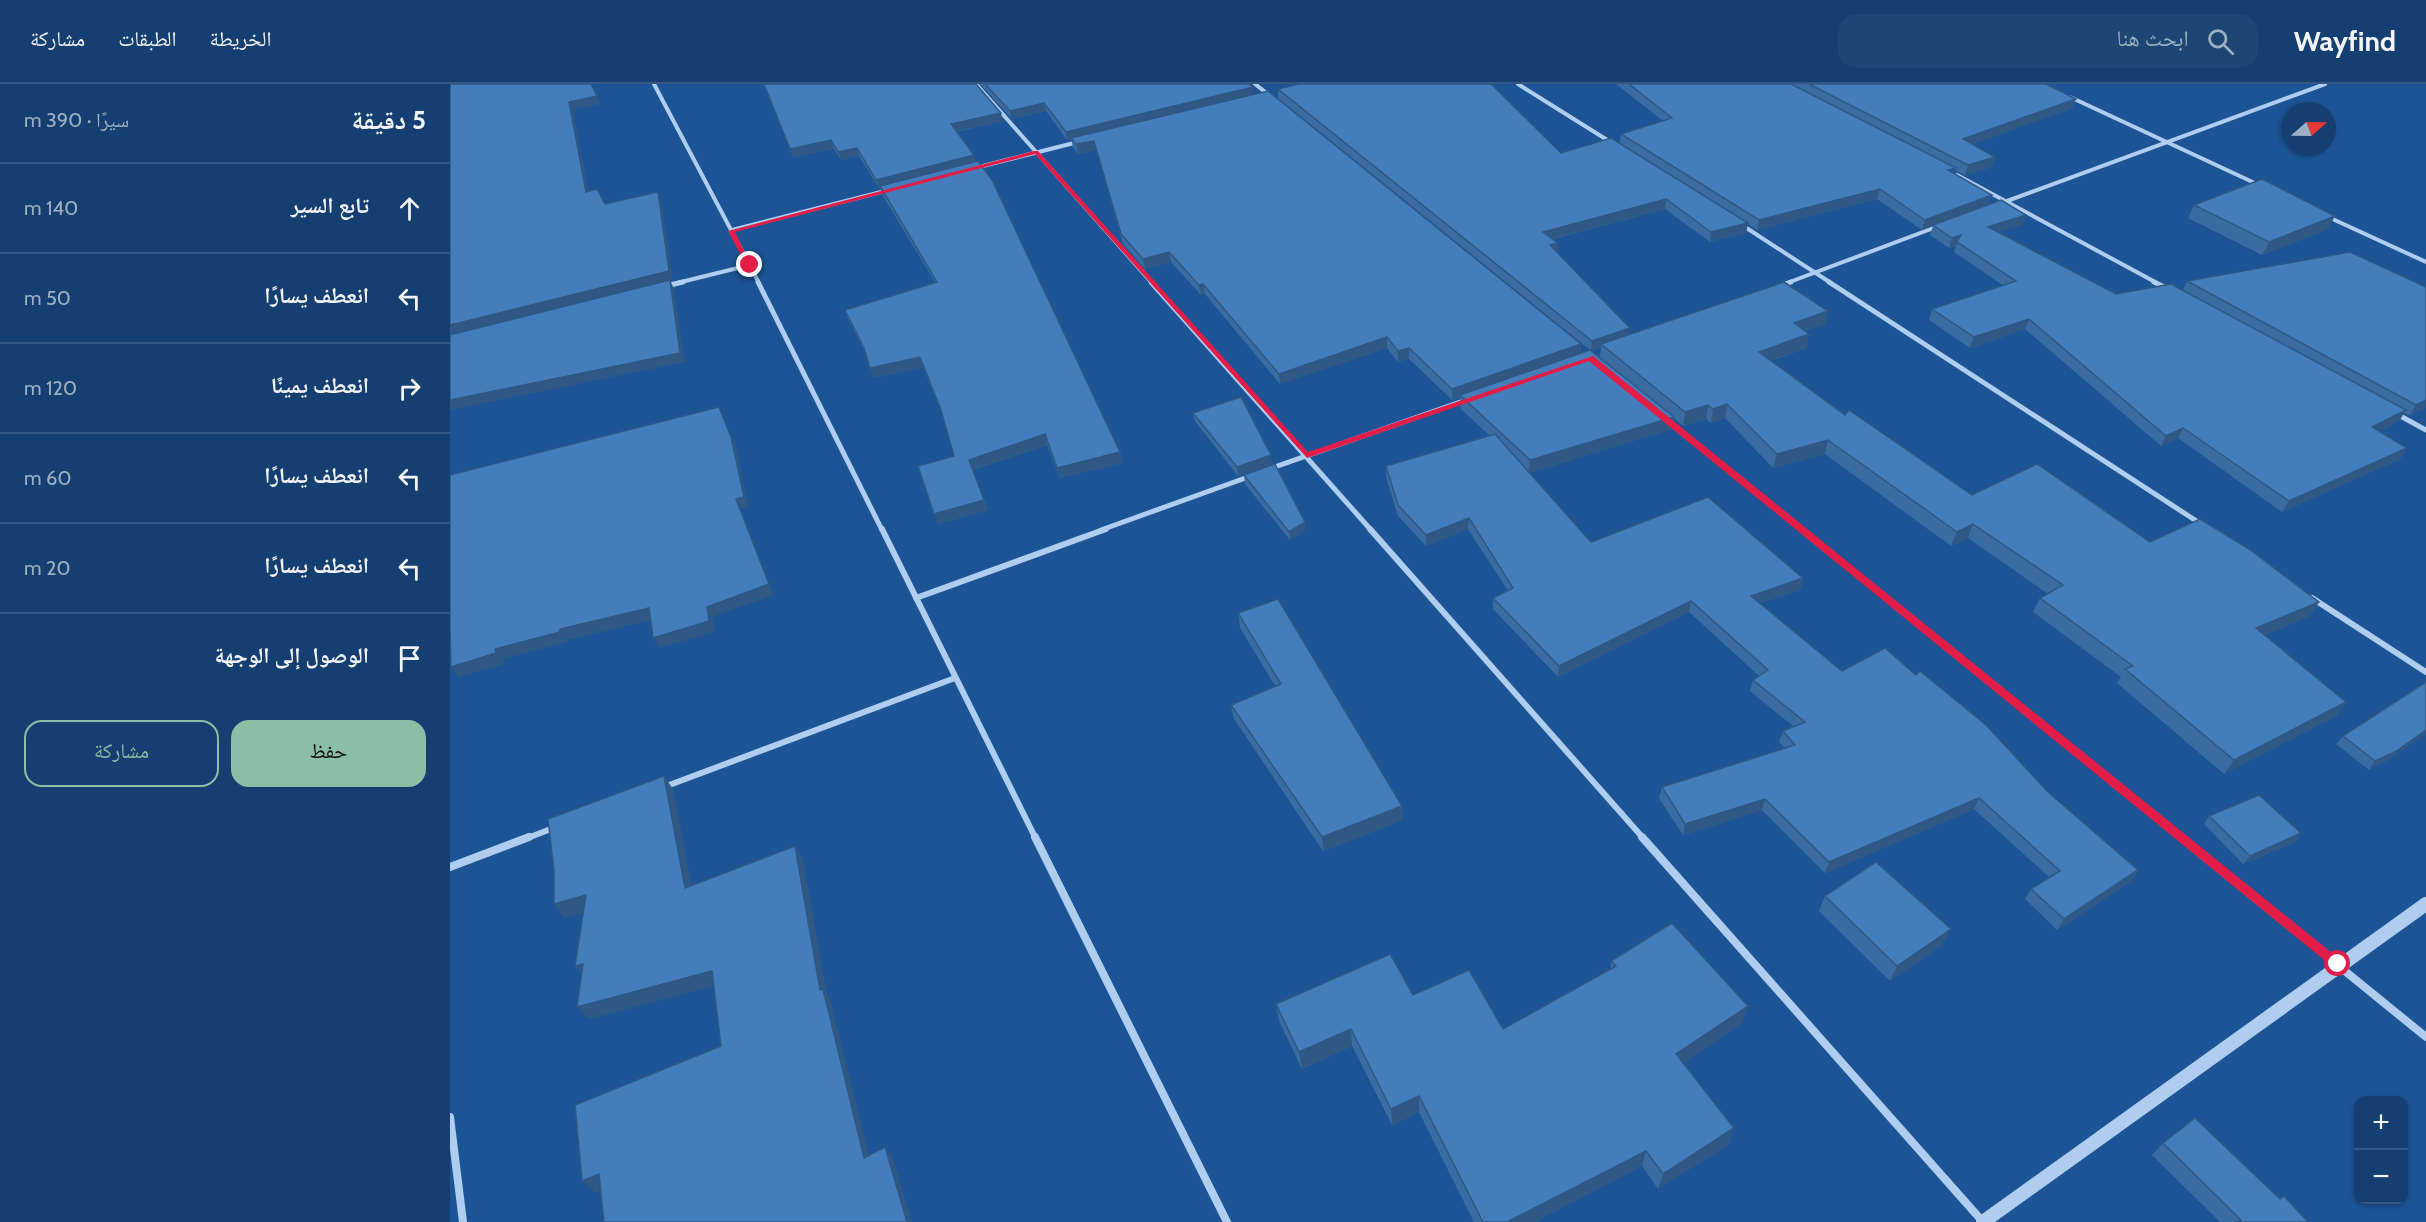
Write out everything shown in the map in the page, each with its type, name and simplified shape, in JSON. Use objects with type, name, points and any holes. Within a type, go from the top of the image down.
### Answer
[{"type":"street","points":[[654,84],[750,265],[1227,1222]]},
{"type":"street","points":[[976,84],[1307,455],[1983,1222],[2338,964],[2426,904]]},
{"type":"street","points":[[1255,84],[1279,103]]},
{"type":"street","points":[[1518,84],[1618,147]]},
{"type":"street","points":[[1985,209],[2325,84]]},
{"type":"street","points":[[1258,98],[1279,93]]},
{"type":"street","points":[[2063,94],[2264,187]]},
{"type":"street","points":[[968,170],[1080,141]]},
{"type":"street","points":[[1955,174],[2175,292]]},
{"type":"street","points":[[732,231],[901,187]]},
{"type":"street","points":[[2318,212],[2426,262]]},
{"type":"street","points":[[1737,222],[1817,272],[2206,528]]},
{"type":"street","points":[[1774,288],[1951,222]]},
{"type":"street","points":[[657,288],[750,265]]},
{"type":"street","points":[[916,598],[1307,455],[1477,397]]},
{"type":"street","points":[[2384,407],[2426,430]]},
{"type":"street","points":[[1664,418],[2426,1037]]},
{"type":"street","points":[[2306,594],[2426,672]]},
{"type":"street","points":[[652,791],[955,678]]},
{"type":"street","points":[[450,867],[562,825]]},
{"type":"street","points":[[450,1117],[463,1222]]},
{"type":"building","points":[[450,84],[591,84],[597,96],[569,102],[586,192],[597,189],[605,204],[658,192],[669,271],[450,325]]},
{"type":"building","points":[[764,84],[976,84],[1001,113],[951,124],[974,155],[876,180],[857,148],[838,152],[831,140],[790,149]]},
{"type":"building","points":[[985,84],[1249,84],[1253,87],[1066,132],[1044,103],[1010,111]]},
{"type":"building","points":[[1299,84],[1491,84],[1561,153],[1611,138],[1748,223],[1711,232],[1666,199],[1543,232],[1558,243],[1550,245],[1630,328],[1592,341],[1278,89]]},
{"type":"building","points":[[1629,84],[1791,84],[1956,168],[1948,170],[1992,195],[1925,220],[1880,189],[1759,220],[1621,134],[1672,118]]},
{"type":"building","points":[[1809,84],[2046,84],[2076,99],[1963,139],[1995,157],[1968,165]]},
{"type":"building","points":[[1268,91],[1581,344],[1452,389],[1409,348],[1398,351],[1387,337],[1279,374],[1203,284],[1199,285],[1169,252],[1143,259],[1121,234],[1094,141],[1076,144],[1071,138]]},
{"type":"building","points":[[978,161],[992,180],[1120,452],[1057,468],[1045,434],[969,460],[984,500],[934,514],[918,466],[954,456],[941,410],[920,357],[870,368],[864,348],[845,310],[937,282],[880,186]]},
{"type":"building","points":[[2262,179],[2335,216],[2269,242],[2194,205]]},
{"type":"building","points":[[2001,200],[2026,215],[1988,227],[2116,294],[2171,284],[2406,410],[2372,427],[2407,448],[2289,501],[2183,428],[2166,436],[2029,319],[1974,337],[1932,309],[2016,281],[1957,242],[1961,235],[1952,238],[1933,225]]},
{"type":"building","points":[[2350,252],[2426,287],[2426,400],[2416,405],[2187,281]]},
{"type":"building","points":[[670,280],[680,353],[450,400],[450,335]]},
{"type":"building","points":[[1784,282],[1828,311],[1794,323],[1809,334],[1759,352],[1845,415],[1849,410],[1972,495],[2037,464],[2150,542],[2200,519],[2249,549],[2319,602],[2256,628],[2346,702],[2234,760],[2125,669],[2133,666],[2040,598],[2063,585],[1973,524],[1957,532],[1828,440],[1777,454],[1727,404],[1713,409],[1708,405],[1685,412],[1601,344]]},
{"type":"building","points":[[1590,350],[1674,417],[1530,460],[1460,395]]},
{"type":"building","points":[[1241,397],[1271,455],[1237,467],[1193,413]]},
{"type":"building","points":[[719,407],[731,437],[744,497],[736,499],[769,584],[707,607],[709,621],[653,638],[649,608],[560,629],[560,632],[495,649],[496,653],[451,667],[450,475]]},
{"type":"building","points":[[1495,434],[1591,542],[1708,497],[1803,578],[1751,596],[1842,671],[1885,648],[1916,675],[1920,671],[1986,725],[2048,792],[2138,870],[2064,919],[2031,889],[2060,871],[1979,798],[1829,862],[1765,799],[1685,824],[1662,787],[1795,745],[1783,731],[1805,722],[1753,680],[1768,670],[1691,601],[1559,666],[1493,598],[1513,588],[1469,518],[1426,535],[1398,505],[1386,466]]},
{"type":"building","points":[[1275,464],[1305,522],[1289,532],[1244,475]]},
{"type":"building","points":[[1278,599],[1402,806],[1322,837],[1231,705],[1281,684],[1238,613]]},
{"type":"building","points":[[2426,682],[2426,730],[2395,752],[2375,761],[2343,736]]},
{"type":"building","points":[[664,776],[685,888],[795,846],[820,990],[823,989],[864,1158],[885,1147],[907,1222],[604,1222],[599,1174],[582,1181],[575,1105],[721,1046],[712,971],[577,1007],[583,964],[575,966],[586,895],[554,904],[554,871],[548,819]]},
{"type":"building","points":[[2259,795],[2301,833],[2250,856],[2209,816]]},
{"type":"building","points":[[1876,862],[1951,929],[1897,966],[1825,896]]},
{"type":"building","points":[[1672,923],[1748,1006],[1676,1054],[1734,1128],[1663,1174],[1646,1151],[1507,1222],[1483,1222],[1419,1096],[1391,1109],[1351,1029],[1299,1052],[1276,1004],[1390,954],[1413,995],[1469,970],[1503,1029],[1616,966],[1611,961]]},
{"type":"building","points":[[2195,1118],[2280,1199],[2284,1196],[2308,1222],[2237,1222],[2241,1220],[2163,1143]]},
{"type":"route","points":[[750,265],[732,231],[1036,152],[1307,455],[1590,358],[2338,964]]}]
